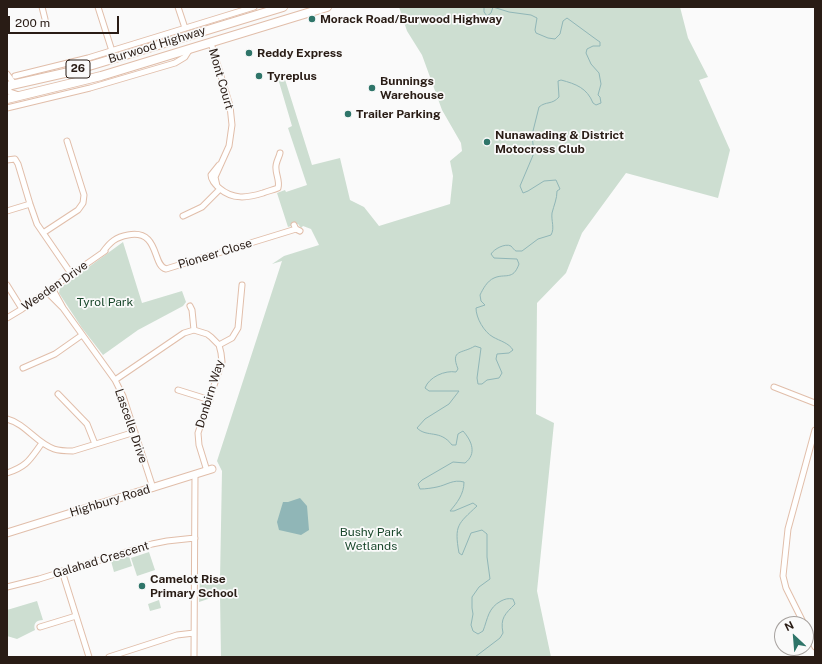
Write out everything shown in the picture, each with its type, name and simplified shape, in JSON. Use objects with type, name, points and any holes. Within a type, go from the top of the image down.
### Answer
[{"type":"highway","name":"Burwood Highway","points":[[13,84],[69,72],[146,44],[283,7]]},
{"type":"highway","name":"Burwood Highway","points":[[7,99],[101,76],[327,7]]},
{"type":"main road","name":"Highbury Road","points":[[7,533],[209,470]]},
{"type":"street","points":[[42,7],[45,18]]},
{"type":"street","points":[[98,7],[112,51]]},
{"type":"street","points":[[178,7],[185,28]]},
{"type":"street","name":"Burwood Highway","points":[[13,84],[25,74],[112,51],[146,44],[185,28],[252,7]]},
{"type":"street","name":"Mont Court","points":[[211,43],[231,114],[231,137],[229,146],[223,161],[213,170],[211,175],[218,188]]},
{"type":"street","name":"Burwood Highway","points":[[7,108],[90,88],[179,62],[185,58],[191,48]]},
{"type":"street","points":[[7,74],[13,84]]},
{"type":"street","points":[[22,96],[10,92],[13,84],[25,74]]},
{"type":"street","name":"Burwood Highway","points":[[101,76],[113,81]]},
{"type":"street","points":[[43,233],[78,210],[83,203],[84,195],[67,141]]},
{"type":"street","points":[[183,216],[202,207],[218,188],[228,194],[242,198],[278,188],[279,184],[276,169],[277,162],[280,157]]},
{"type":"street","points":[[7,160],[15,160],[18,164],[34,216],[43,233],[72,275]]},
{"type":"street","points":[[7,211],[30,204]]},
{"type":"street","name":"Pioneer Close","points":[[127,235],[140,235],[149,241],[154,248],[160,266],[166,269],[297,229]]},
{"type":"street","name":"Weeden Drive","points":[[7,318],[72,275],[103,252],[114,239],[127,235]]},
{"type":"street","points":[[7,285],[22,309]]},
{"type":"street","points":[[219,345],[232,338],[238,328],[242,285]]},
{"type":"street","name":"Lascelle Drive","points":[[52,288],[63,308],[115,380],[123,396],[152,488]]},
{"type":"street","name":"Lascelle Drive","points":[[47,292],[63,308]]},
{"type":"street","points":[[115,380],[184,333],[194,330],[192,310],[190,306]]},
{"type":"street","name":"Donbirn Way","points":[[194,330],[211,337],[219,345],[222,352],[222,362],[198,433],[198,439],[209,470]]},
{"type":"street","points":[[23,368],[54,354],[82,335]]},
{"type":"street","points":[[774,387],[815,404]]},
{"type":"street","points":[[178,390],[210,400]]},
{"type":"street","points":[[58,394],[87,424],[95,444]]},
{"type":"street","points":[[7,418],[19,423],[42,443],[53,449],[73,452],[134,432]]},
{"type":"street","points":[[800,616],[786,588],[783,576],[788,529],[815,430]]},
{"type":"street","points":[[7,473],[22,467],[27,463],[42,443]]},
{"type":"street","points":[[192,475],[195,487],[194,657]]},
{"type":"street","name":"Galahad Crescent","points":[[7,587],[167,540],[195,538]]},
{"type":"street","points":[[62,571],[89,657]]},
{"type":"street","points":[[40,627],[76,616]]},
{"type":"street","points":[[111,657],[178,635],[194,633]]},
{"type":"green space","name":"Bushy Park Wetlands","points":[[399,7],[680,7],[688,38],[708,77],[699,80],[730,150],[718,198],[626,173],[582,233],[566,273],[537,303],[536,414],[554,423],[537,591],[551,657],[221,657],[220,595],[199,602],[200,579],[220,580],[222,471],[217,461],[282,261],[272,264],[284,256],[319,245],[311,229],[303,226],[301,228],[298,224],[288,227],[277,193],[285,190],[286,192],[307,185],[288,128],[292,126],[277,75],[283,73],[312,165],[340,158],[350,200],[364,207],[379,226],[450,204],[453,176],[450,161],[462,151],[461,143],[442,110],[422,55],[407,31]]},
{"type":"green space","name":"Tyrol Park","points":[[123,242],[142,303],[182,291],[186,302],[183,306],[138,330],[103,355],[82,328],[59,293],[60,288]]},
{"type":"green space","points":[[149,552],[155,570],[137,576],[131,558]]},
{"type":"green space","points":[[129,556],[132,566],[114,572],[111,561]]},
{"type":"green space","points":[[159,600],[161,608],[150,611],[148,604]]},
{"type":"green space","points":[[37,601],[43,620],[36,623],[34,626],[35,630],[17,639],[7,636],[7,610]]},
{"type":"water","points":[[300,498],[307,506],[309,530],[301,535],[279,530],[277,522],[283,502]]},
{"type":"waterway","points":[[475,657],[500,638],[503,633],[502,624],[504,617],[515,604],[513,599],[501,601],[491,610],[483,631],[478,634],[473,631],[471,625],[473,614],[472,597],[479,587],[490,579],[487,557],[487,534],[482,530],[471,533],[462,555],[459,553],[457,531],[465,517],[477,506],[473,503],[454,511],[450,511],[458,501],[464,486],[464,482],[453,482],[437,487],[422,489],[420,489],[418,484],[422,480],[453,462],[465,463],[471,456],[472,447],[469,439],[463,431],[458,434],[456,445],[452,445],[443,437],[425,433],[417,428],[425,419],[449,404],[459,391],[429,391],[425,388],[427,384],[438,375],[447,372],[456,372],[458,369],[455,358],[456,355],[475,346],[481,348],[477,378],[478,384],[482,384],[487,380],[499,378],[502,373],[496,359],[497,354],[509,353],[513,350],[507,344],[493,337],[487,332],[479,320],[476,308],[485,305],[481,301],[480,295],[487,283],[494,278],[511,275],[517,269],[519,264],[517,259],[494,258],[491,254],[492,252],[497,248],[506,245],[511,246],[516,251],[522,251],[538,239],[551,235],[552,232],[552,213],[557,191],[560,189],[556,180],[544,181],[523,193],[520,186],[534,153],[532,135],[539,107],[554,101],[559,97],[558,81],[561,80],[580,87],[588,94],[593,103],[596,105],[601,103],[598,95],[601,84],[599,73],[591,64],[586,53],[587,49],[593,46],[600,46],[600,42],[567,18],[563,21],[560,34],[555,39],[536,33],[537,18],[531,15],[509,12],[493,7],[491,13],[487,16],[484,12],[484,7]]},
{"type":"place","name":"Morack Road/Burwood Highway","points":[[312,19]]},
{"type":"place","name":"Reddy Express","points":[[249,53]]},
{"type":"place","name":"Tyreplus","points":[[259,76]]},
{"type":"place","name":"Bunnings Warehouse","points":[[372,88]]},
{"type":"place","name":"Trailer Parking","points":[[348,114]]},
{"type":"place","name":"Nunawading & District Motocross Club","points":[[487,142]]},
{"type":"place","name":"Camelot Rise Primary School","points":[[142,586]]}]
